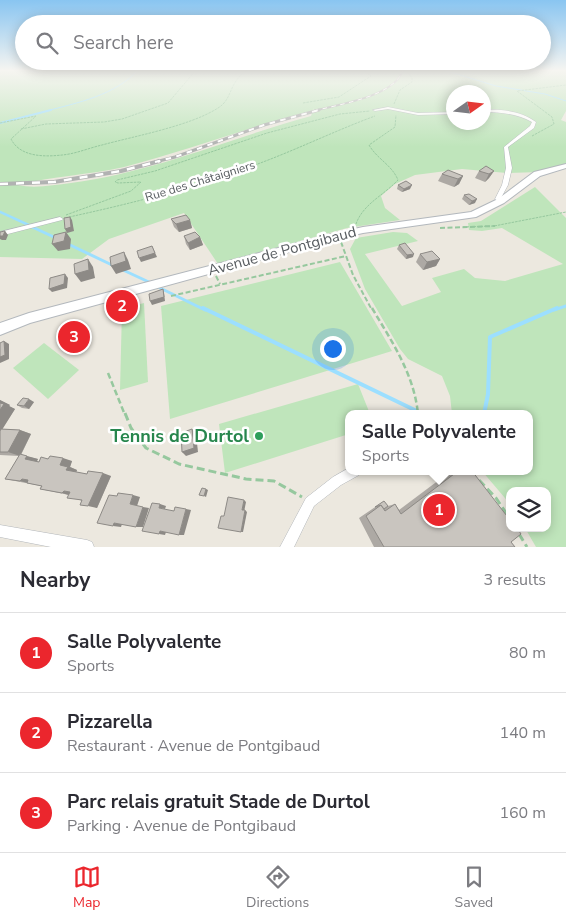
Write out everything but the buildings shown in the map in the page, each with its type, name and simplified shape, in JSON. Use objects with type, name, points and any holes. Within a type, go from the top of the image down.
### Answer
[{"type":"main road","name":"Avenue de Pontgibaud","points":[[0,329],[29,318],[336,236],[468,216],[487,210],[534,176],[562,167]]},
{"type":"street","points":[[375,110],[395,110],[418,114],[446,113]]},
{"type":"street","points":[[491,111],[502,111],[520,115],[534,122],[532,127],[506,147],[510,168],[498,199],[501,201]]},
{"type":"street","points":[[0,234],[60,219]]},
{"type":"street","points":[[286,547],[310,502],[348,475]]},
{"type":"street","points":[[0,530],[86,547]]},
{"type":"path","points":[[18,130],[46,124],[104,122],[122,119],[168,103],[174,96]]},
{"type":"path","points":[[0,123],[37,116],[18,130],[11,139],[12,143],[22,150],[48,156],[65,155],[184,123],[220,108],[229,96]]},
{"type":"path","points":[[304,103],[341,96]]},
{"type":"path","points":[[355,232],[360,211],[382,196],[398,180],[395,174],[369,146],[395,127],[394,102],[397,96]]},
{"type":"path","points":[[522,96],[540,106],[552,117],[554,124],[527,139]]},
{"type":"path","points":[[60,219],[131,191],[141,182],[115,182],[190,160],[267,133],[340,114],[375,110]]},
{"type":"path","name":"Rue des Châtaigniers","points":[[60,219],[156,196],[219,176],[264,161],[395,110]]},
{"type":"path","points":[[434,228],[494,226],[566,212]]},
{"type":"path","points":[[336,236],[343,245],[353,275],[403,364],[418,399],[418,410]]},
{"type":"path","points":[[171,296],[346,256]]},
{"type":"path","points":[[108,373],[131,428],[146,448],[180,464],[246,479],[274,481],[310,502]]},
{"type":"path","points":[[477,478],[496,498],[506,513]]},
{"type":"path","points":[[518,532],[527,547]]},
{"type":"green space","points":[[0,96],[446,96],[446,130],[491,130],[491,96],[566,96],[566,111],[561,120],[566,122],[566,166],[540,172],[507,173],[462,169],[415,175],[395,184],[381,196],[385,208],[400,220],[347,228],[218,264],[184,213],[109,239],[82,259],[0,257]],"holes":[[[314,108],[311,116],[162,163],[102,178],[51,186],[31,187],[18,185],[124,167],[312,111]]]},
{"type":"green space","points":[[535,187],[566,218],[566,547],[536,547],[527,532],[551,532],[551,487],[506,487],[506,499],[485,475],[533,475],[533,410],[452,410],[450,396],[442,376],[408,359],[400,349],[365,289],[350,249],[356,238],[393,232],[407,233],[418,241],[365,254],[402,306],[441,292],[432,278],[464,269],[475,278],[505,281],[563,264],[502,228],[482,231],[469,230],[468,223],[481,221]]},
{"type":"green space","points":[[340,262],[392,351],[170,419],[161,306]]},
{"type":"green space","points":[[144,303],[148,382],[120,390],[122,309]]},
{"type":"green space","points":[[44,343],[79,370],[48,399],[13,368]]},
{"type":"green space","points":[[358,384],[368,410],[345,410],[345,435],[225,473],[219,424]]},
{"type":"waterway","points":[[46,111],[99,96]]},
{"type":"waterway","points":[[550,96],[566,101]]},
{"type":"waterway","points":[[0,123],[51,110]]},
{"type":"waterway","points":[[0,212],[33,227]]},
{"type":"waterway","points":[[30,226],[56,238]]},
{"type":"waterway","points":[[68,244],[112,265]]},
{"type":"waterway","points":[[123,270],[151,283]]},
{"type":"waterway","points":[[156,286],[205,310]]},
{"type":"waterway","points":[[554,310],[566,306]]},
{"type":"waterway","points":[[203,308],[415,410]]},
{"type":"waterway","points":[[485,410],[488,394],[490,337],[557,308]]},
{"type":"railway","points":[[314,111],[370,96]]},
{"type":"railway","points":[[155,162],[175,157],[264,125],[319,110]]},
{"type":"railway","points":[[0,184],[54,182],[121,171],[160,161]]},
{"type":"place","name":"Pizzarella","points":[[122,306]]},
{"type":"place","name":"Parc relais gratuit Stade de Durtol","points":[[74,337]]},
{"type":"place","name":"Tennis de Durtol","points":[[259,436]]},
{"type":"place","name":"Salle Polyvalente","points":[[439,510]]}]
